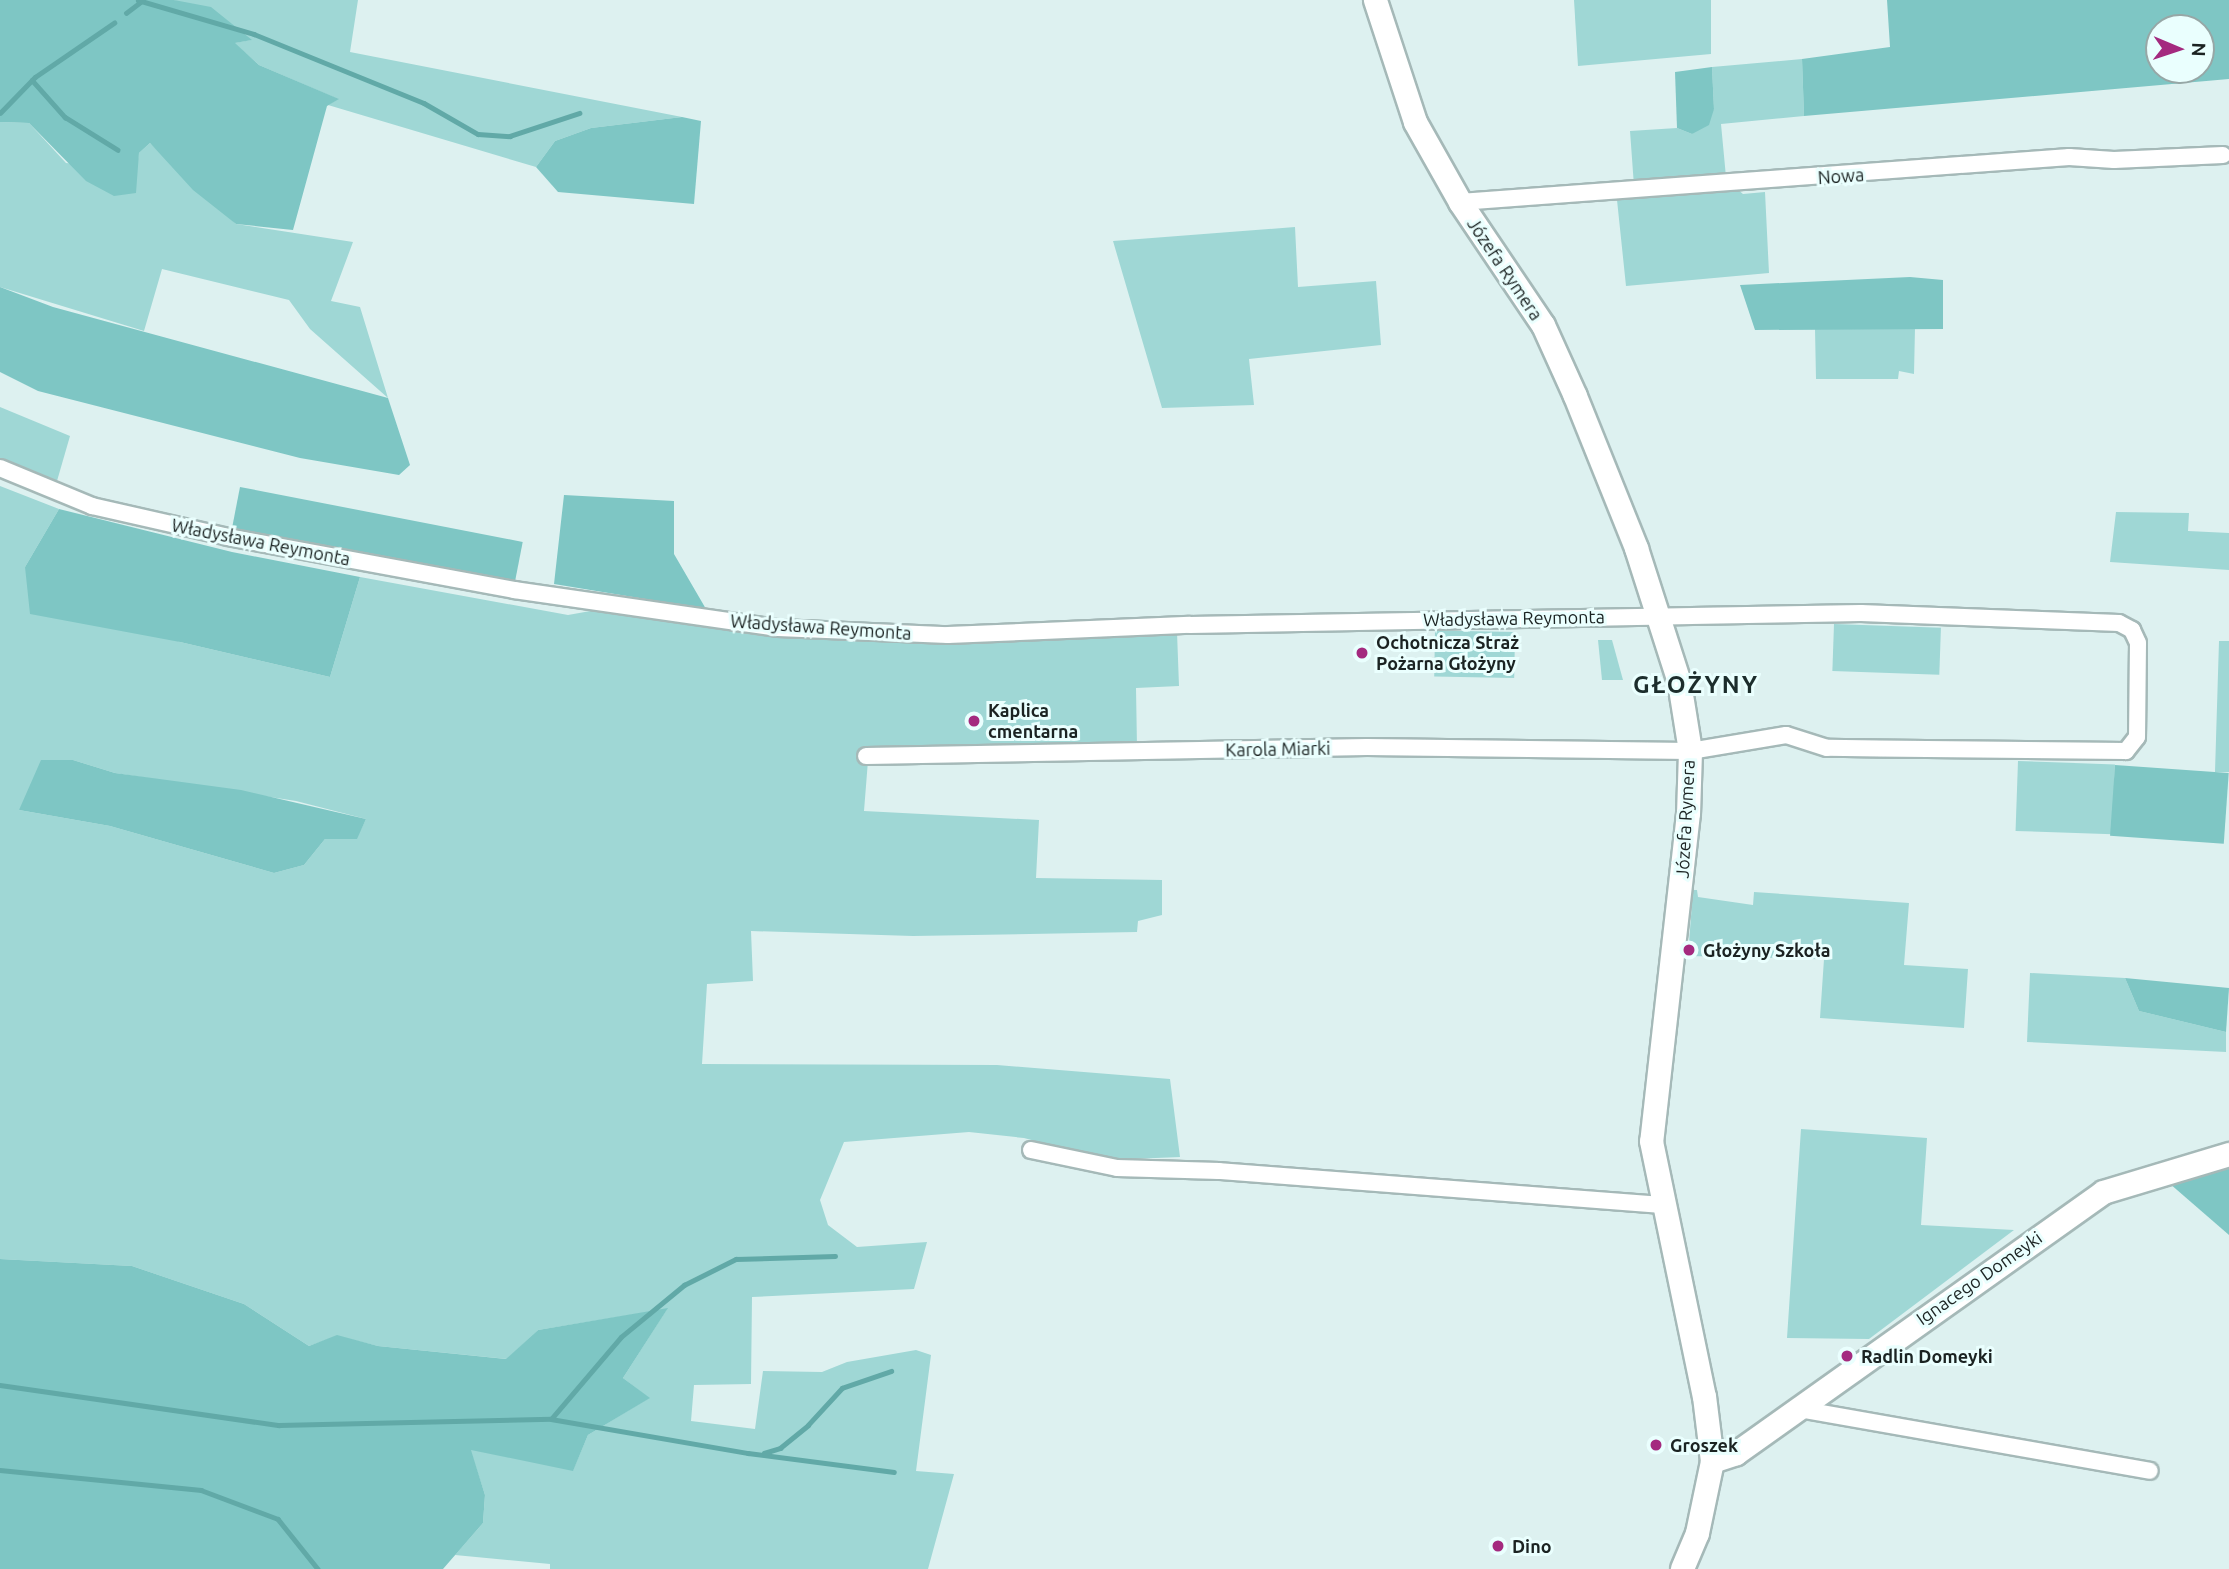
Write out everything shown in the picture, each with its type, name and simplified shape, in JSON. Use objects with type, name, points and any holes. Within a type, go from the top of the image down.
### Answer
[{"type":"street","name":"Józefa Rymera","points":[[1375,0],[1415,122],[1460,202],[1543,325],[1620,504],[1660,614],[1679,682],[1689,751],[1686,840],[1651,1141],[1661,1205],[1704,1395],[1712,1461],[1697,1532],[1682,1569]]},
{"type":"street","name":"Nowa","points":[[1460,202],[2068,157],[2115,160],[2223,155]]},
{"type":"street","name":"Władysława Reymonta","points":[[0,468],[92,506],[229,537],[514,590],[778,628],[948,635],[1660,614],[1861,613],[2119,623],[2132,630],[2138,643],[2137,737],[2126,751],[1827,748],[1786,735],[1689,751]]},
{"type":"street","name":"Karola Miarki","points":[[866,756],[1367,747],[1689,751]]},
{"type":"street","points":[[1031,1150],[1117,1168],[1219,1171],[1661,1205]]},
{"type":"street","name":"Ignacego Domeyki","points":[[1712,1461],[1736,1453],[2103,1192],[2229,1154]]},
{"type":"street","points":[[1799,1409],[2150,1471]]},
{"type":"shaded area","points":[[0,0],[174,0],[211,7],[252,40],[235,43],[259,65],[339,99],[327,106],[293,230],[236,224],[193,190],[150,143],[139,153],[136,193],[114,196],[86,181],[29,123],[0,122]]},
{"type":"shaded area","points":[[174,0],[358,0],[350,52],[682,117],[591,128],[555,141],[536,167],[328,105],[338,99],[259,65],[234,43],[251,40]]},
{"type":"shaded area","points":[[1574,0],[1711,0],[1711,54],[1578,66]]},
{"type":"shaded area","points":[[1887,0],[2229,0],[2229,79],[2215,80],[2215,14],[2145,14],[2145,84],[2172,84],[1804,116],[1802,59],[1890,47]]},
{"type":"shaded area","points":[[1802,59],[1804,116],[1721,124],[1726,177],[1634,186],[1630,131],[1677,128],[1692,134],[1714,109],[1712,67]]},
{"type":"shaded area","points":[[1712,67],[1714,109],[1709,125],[1692,134],[1677,128],[1675,72]]},
{"type":"shaded area","points":[[682,117],[701,121],[694,204],[558,192],[536,167],[555,141],[591,128]]},
{"type":"shaded area","points":[[0,122],[29,123],[66,163],[136,171],[139,153],[150,143],[236,224],[353,242],[331,301],[360,307],[388,398],[310,329],[289,300],[162,269],[144,331],[0,287]]},
{"type":"shaded area","points":[[1737,189],[1743,194],[1765,192],[1769,273],[1626,286],[1617,200]]},
{"type":"shaded area","points":[[1295,227],[1298,287],[1376,281],[1381,345],[1249,359],[1254,405],[1162,408],[1113,241]]},
{"type":"shaded area","points":[[1910,277],[1943,280],[1943,329],[1755,330],[1740,285]]},
{"type":"shaded area","points":[[0,287],[53,307],[388,398],[410,465],[399,475],[300,458],[38,391],[0,372]]},
{"type":"shaded area","points":[[1915,328],[1914,374],[1899,371],[1898,379],[1816,379],[1815,329]]},
{"type":"shaded area","points":[[0,407],[70,436],[57,481],[0,460]]},
{"type":"shaded area","points":[[0,486],[59,509],[25,567],[180,642],[330,677],[360,577],[568,615],[596,610],[746,633],[945,642],[1177,632],[1179,686],[1136,688],[1137,747],[869,748],[864,811],[1039,820],[1036,878],[1162,880],[1162,915],[1138,921],[1137,932],[913,936],[751,931],[753,981],[707,984],[702,1064],[997,1065],[1170,1079],[1180,1157],[1107,1160],[1024,1138],[969,1132],[844,1142],[820,1200],[828,1225],[857,1247],[927,1242],[914,1289],[752,1297],[751,1384],[694,1385],[691,1421],[755,1429],[763,1371],[822,1372],[847,1362],[916,1350],[931,1355],[916,1471],[954,1474],[928,1569],[550,1569],[550,1564],[455,1555],[483,1523],[485,1495],[470,1449],[573,1470],[588,1435],[649,1398],[623,1378],[667,1309],[538,1330],[507,1359],[378,1346],[337,1336],[309,1346],[244,1304],[132,1266],[0,1259]],"holes":[[[73,760],[115,773],[296,801],[366,819],[356,839],[325,839],[304,865],[274,873],[110,826],[19,810]]]},
{"type":"shaded area","points":[[240,487],[523,542],[514,587],[231,532]]},
{"type":"shaded area","points":[[564,495],[674,501],[674,554],[706,609],[554,584]]},
{"type":"shaded area","points":[[59,509],[232,552],[360,577],[330,677],[180,642],[30,614],[25,567]]},
{"type":"shaded area","points":[[2116,512],[2189,513],[2188,531],[2229,533],[2229,570],[2110,562]]},
{"type":"shaded area","points":[[1834,624],[1941,628],[1939,675],[1832,671]]},
{"type":"shaded area","points":[[1435,631],[1515,632],[1514,678],[1434,677]]},
{"type":"shaded area","points":[[1598,640],[1612,640],[1623,680],[1602,680]]},
{"type":"shaded area","points":[[2219,641],[2229,641],[2229,772],[2215,772]]},
{"type":"shaded area","points":[[41,760],[73,760],[115,773],[241,790],[366,819],[357,839],[325,839],[304,865],[274,873],[110,826],[19,810]]},
{"type":"shaded area","points":[[2018,761],[2115,764],[2112,834],[2016,831]]},
{"type":"shaded area","points":[[2115,765],[2229,773],[2224,844],[2110,836]]},
{"type":"shaded area","points":[[1693,890],[1697,890],[1698,897],[1753,905],[1754,892],[1909,903],[1904,965],[1968,969],[1964,1028],[1820,1018],[1824,959],[1688,956]]},
{"type":"shaded area","points":[[2030,973],[2125,978],[2139,1011],[2226,1032],[2226,1052],[2027,1042]]},
{"type":"shaded area","points":[[2125,978],[2229,988],[2226,1032],[2139,1011]]},
{"type":"shaded area","points":[[1801,1129],[1927,1138],[1921,1225],[2014,1230],[1869,1339],[1787,1338]]},
{"type":"shaded area","points":[[2229,1166],[2229,1235],[2169,1183]]},
{"type":"shaded area","points":[[0,1259],[132,1266],[244,1304],[309,1346],[337,1335],[378,1346],[506,1359],[538,1330],[668,1308],[623,1378],[650,1398],[588,1435],[573,1471],[471,1450],[485,1495],[483,1523],[443,1569],[0,1569]]},
{"type":"waterway","points":[[138,0],[254,34],[424,103],[478,134],[510,136],[579,113]]},
{"type":"waterway","points":[[126,13],[142,1]]},
{"type":"waterway","points":[[0,113],[35,77],[114,23]]},
{"type":"waterway","points":[[32,80],[65,117],[118,150]]},
{"type":"waterway","points":[[552,1418],[621,1337],[684,1285],[736,1259],[835,1256]]},
{"type":"waterway","points":[[764,1453],[780,1448],[808,1425],[842,1388],[891,1371]]},
{"type":"waterway","points":[[0,1385],[279,1425],[551,1419],[748,1453],[894,1472]]},
{"type":"waterway","points":[[0,1470],[201,1490],[278,1519],[318,1569]]},
{"type":"place","name":"Ochotnicza Straż Pożarna Głożyny","points":[[1362,653]]},
{"type":"place","name":"Kaplica cmentarna","points":[[974,721]]},
{"type":"place","name":"Głożyny Szkoła","points":[[1689,950]]},
{"type":"place","name":"Radlin Domeyki","points":[[1847,1356]]},
{"type":"place","name":"Groszek","points":[[1656,1445]]},
{"type":"place","name":"Dino","points":[[1498,1546]]},
{"type":"district","name":"GŁOŻYNY","points":[[1696,685]]}]
